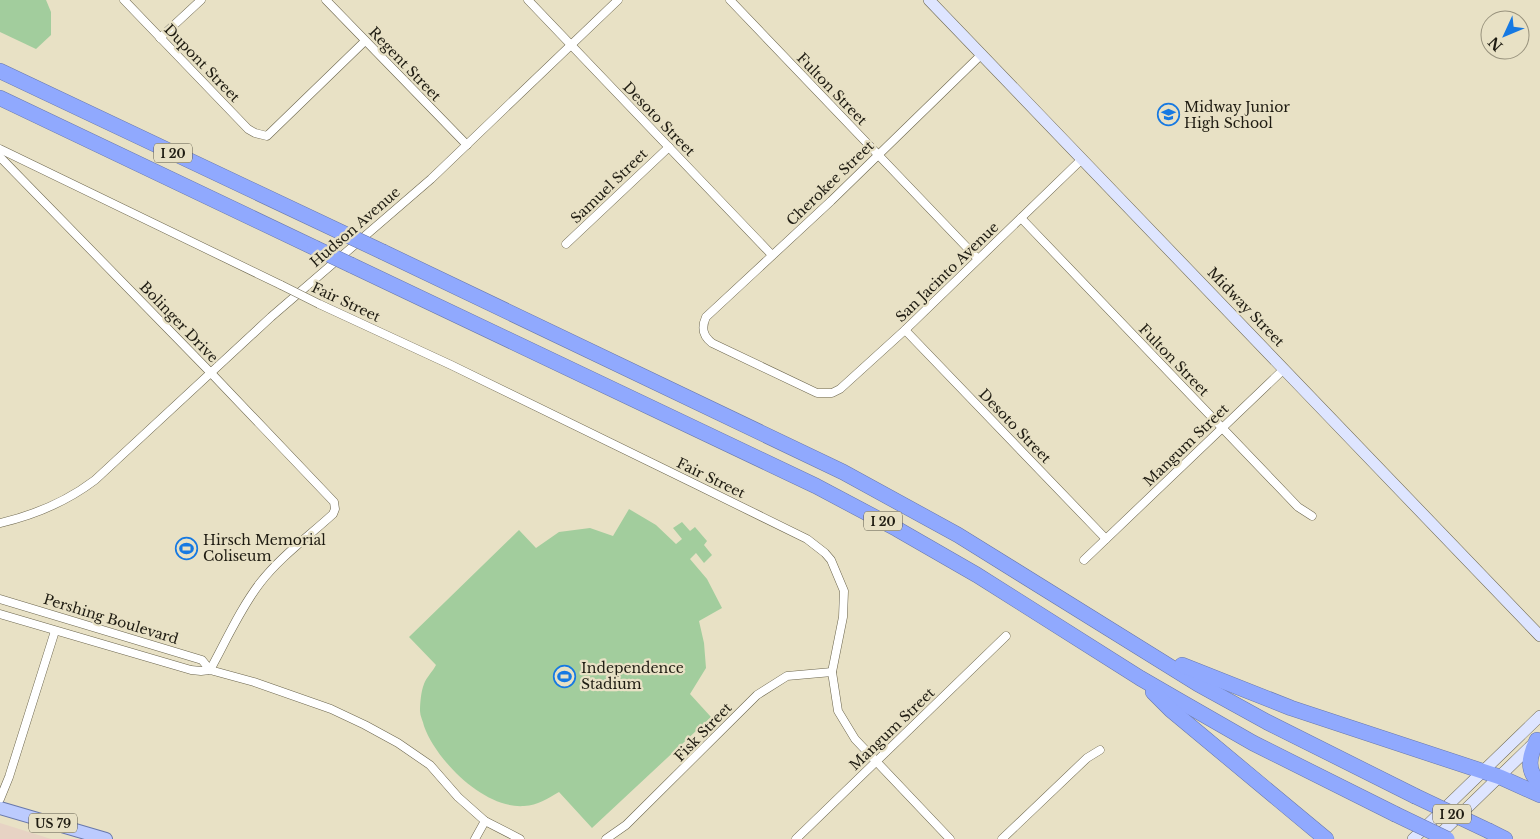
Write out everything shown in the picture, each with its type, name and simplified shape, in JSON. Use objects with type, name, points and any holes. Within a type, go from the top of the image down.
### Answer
[{"type":"highway","name":"I 20","points":[[0,71],[843,472],[958,535],[1198,684],[1267,722],[1505,839]]},
{"type":"highway","name":"I 20","points":[[0,98],[824,490],[977,575],[1140,678],[1253,743],[1447,839]]},
{"type":"highway","points":[[1145,650],[1291,708],[1483,771],[1540,795]]},
{"type":"highway","points":[[1140,678],[1171,710],[1326,839]]},
{"type":"highway","points":[[1539,738],[1530,758],[1530,764],[1533,776],[1540,783]]},
{"type":"main road","name":"US 79","points":[[0,808],[106,839]]},
{"type":"street","name":"Dupont Street","points":[[124,0],[248,129],[267,136],[365,41]]},
{"type":"street","points":[[160,38],[201,0]]},
{"type":"street","name":"Regent Street","points":[[326,0],[467,146]]},
{"type":"street","name":"Desoto Street","points":[[528,0],[772,255]]},
{"type":"street","name":"Hudson Avenue","points":[[0,523],[45,510],[65,500],[83,489],[109,467],[271,317],[467,146],[618,0]]},
{"type":"street","name":"Fulton Street","points":[[730,0],[978,259]]},
{"type":"street","name":"Midway Street","points":[[929,0],[1540,636]]},
{"type":"street","name":"Cherokee Street","points":[[823,394],[817,393],[712,343],[703,333],[706,317],[982,54]]},
{"type":"street","name":"Samuel Street","points":[[566,244],[669,147]]},
{"type":"street","name":"Fair Street","points":[[0,149],[319,304],[451,365],[807,539],[825,552],[831,560],[844,591],[843,617],[832,672],[838,712],[855,739],[950,839]]},
{"type":"street","name":"Bolinger Drive","points":[[0,157],[334,502],[335,509],[333,514],[260,582],[248,600],[210,670]]},
{"type":"street","name":"San Jacinto Avenue","points":[[823,394],[832,394],[840,389],[905,330],[1082,159]]},
{"type":"street","name":"Fulton Street","points":[[1021,218],[1298,507],[1312,516]]},
{"type":"street","name":"Desoto Street","points":[[905,330],[1106,539]]},
{"type":"street","name":"Mangum Street","points":[[1084,560],[1284,368]]},
{"type":"street","name":"Pershing Boulevard","points":[[0,599],[202,660],[210,670]]},
{"type":"street","name":"Pershing Boulevard","points":[[0,614],[191,670],[201,672],[210,670],[254,682],[316,704],[358,722],[398,743],[430,765],[458,797],[485,822],[520,839]]},
{"type":"street","points":[[0,798],[9,777],[55,631]]},
{"type":"street","name":"Mangum Street","points":[[796,839],[1006,636]]},
{"type":"street","name":"Fisk Street","points":[[606,839],[626,825],[757,695],[787,676],[832,672]]},
{"type":"street","points":[[1413,839],[1540,716]]},
{"type":"street","points":[[1435,839],[1539,738]]},
{"type":"street","points":[[1002,839],[1087,758],[1100,750]]},
{"type":"street","points":[[475,839],[485,822]]},
{"type":"shaded area","points":[[0,823],[51,839],[0,839]]},
{"type":"green space","points":[[0,0],[46,0],[51,12],[51,35],[36,49],[0,32]]},
{"type":"green space","name":"Independence Stadium","points":[[629,509],[656,525],[676,544],[682,539],[673,528],[682,522],[690,531],[695,527],[707,541],[704,545],[712,555],[704,563],[696,553],[690,559],[707,579],[722,608],[699,621],[704,643],[706,668],[690,694],[711,717],[592,828],[559,792],[542,801],[524,806],[509,805],[493,800],[463,780],[450,767],[430,739],[420,713],[421,698],[426,679],[436,665],[409,637],[519,530],[536,548],[559,532],[590,528],[613,536]]},
{"type":"place","name":"Midway Junior High School","points":[[1168,115]]},
{"type":"place","name":"Hirsch Memorial Coliseum","points":[[187,548]]},
{"type":"place","name":"Independence Stadium","points":[[565,676]]}]
